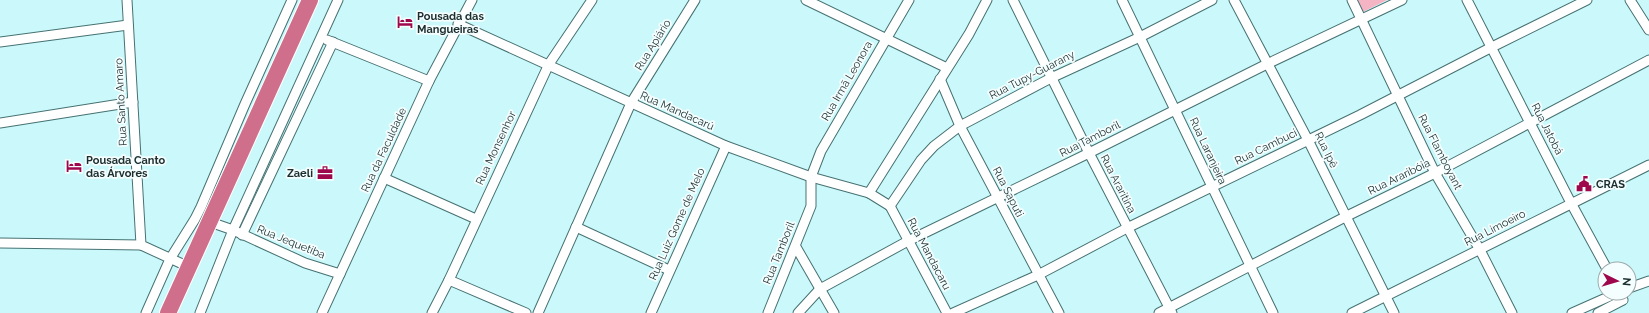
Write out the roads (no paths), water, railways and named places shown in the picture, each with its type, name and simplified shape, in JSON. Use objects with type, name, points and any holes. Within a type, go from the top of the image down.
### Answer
[{"type":"highway","points":[[168,313],[310,0]]},
{"type":"street","name":"Rua Santo Amaro","points":[[127,0],[141,245]]},
{"type":"street","points":[[146,313],[170,258],[201,207],[292,0]]},
{"type":"street","points":[[200,313],[233,230],[338,0]]},
{"type":"street","name":"Rua da Faculdade","points":[[322,313],[429,81],[472,0]]},
{"type":"street","name":"Rua Monsenhor","points":[[432,313],[449,280],[548,64],[592,0]]},
{"type":"street","name":"Rua Apiário","points":[[538,313],[631,103],[695,0]]},
{"type":"street","points":[[806,0],[947,68]]},
{"type":"street","name":"Rua Irmã Leonora","points":[[812,177],[821,151],[909,0]]},
{"type":"street","points":[[869,193],[969,34],[987,0]]},
{"type":"street","name":"Rua Araritina","points":[[1013,0],[1127,228],[1171,310]]},
{"type":"street","name":"Rua Laranjeira","points":[[1122,0],[1273,313]]},
{"type":"street","name":"Rua Tupy-Guarany","points":[[890,206],[921,160],[934,146],[960,126],[1051,78],[1140,37],[1212,0]]},
{"type":"street","name":"Rua Ipê","points":[[1234,0],[1308,140],[1394,313]]},
{"type":"street","name":"Rua Flamboyant","points":[[1352,0],[1435,173],[1480,250],[1512,313]]},
{"type":"street","name":"Rua Tamboril","points":[[798,313],[820,289],[908,241],[1267,64],[1402,0]]},
{"type":"street","name":"Rua Jatobá","points":[[1467,0],[1571,203],[1603,261]]},
{"type":"street","name":"Rua Cambuci","points":[[953,313],[1038,275],[1127,228],[1398,96],[1587,0]]},
{"type":"street","points":[[1630,0],[1649,30]]},
{"type":"street","name":"Rua Mandacarú","points":[[458,24],[726,146],[812,177],[869,193],[890,206]]},
{"type":"street","points":[[0,42],[128,25]]},
{"type":"street","points":[[321,37],[429,81]]},
{"type":"street","points":[[242,235],[333,42]]},
{"type":"street","name":"Rua Araribóia","points":[[1159,313],[1171,310],[1250,266],[1435,173],[1649,60]]},
{"type":"street","name":"Rua Saputi","points":[[940,80],[960,126],[1059,313]]},
{"type":"street","points":[[0,123],[133,102]]},
{"type":"street","name":"Rua Luiz Gome de Melo","points":[[651,313],[726,146]]},
{"type":"street","name":"Rua Limoeiro","points":[[1352,313],[1649,165]]},
{"type":"street","name":"Rua Tamboril","points":[[768,313],[796,247],[811,206],[812,177]]},
{"type":"street","points":[[384,178],[476,219]]},
{"type":"street","name":"Rua Mandacaru","points":[[890,206],[947,313]]},
{"type":"street","name":"Rua Jequetiba","points":[[210,222],[233,230],[305,263],[340,274]]},
{"type":"street","points":[[576,227],[669,270]]},
{"type":"street","points":[[0,244],[141,245],[189,267]]},
{"type":"street","points":[[796,247],[834,313]]},
{"type":"street","points":[[449,280],[526,313]]},
{"type":"street","points":[[1637,285],[1649,281]]},
{"type":"street","points":[[1572,313],[1599,301]]},
{"type":"street","points":[[1598,313],[1621,301]]},
{"type":"place","name":"Pousada das Mangueiras","points":[[405,22]]},
{"type":"place","name":"Pousada Canto das Árvores","points":[[74,166]]},
{"type":"place","name":"Zaeli","points":[[325,173]]},
{"type":"place","name":"CRAS","points":[[1584,184]]}]
